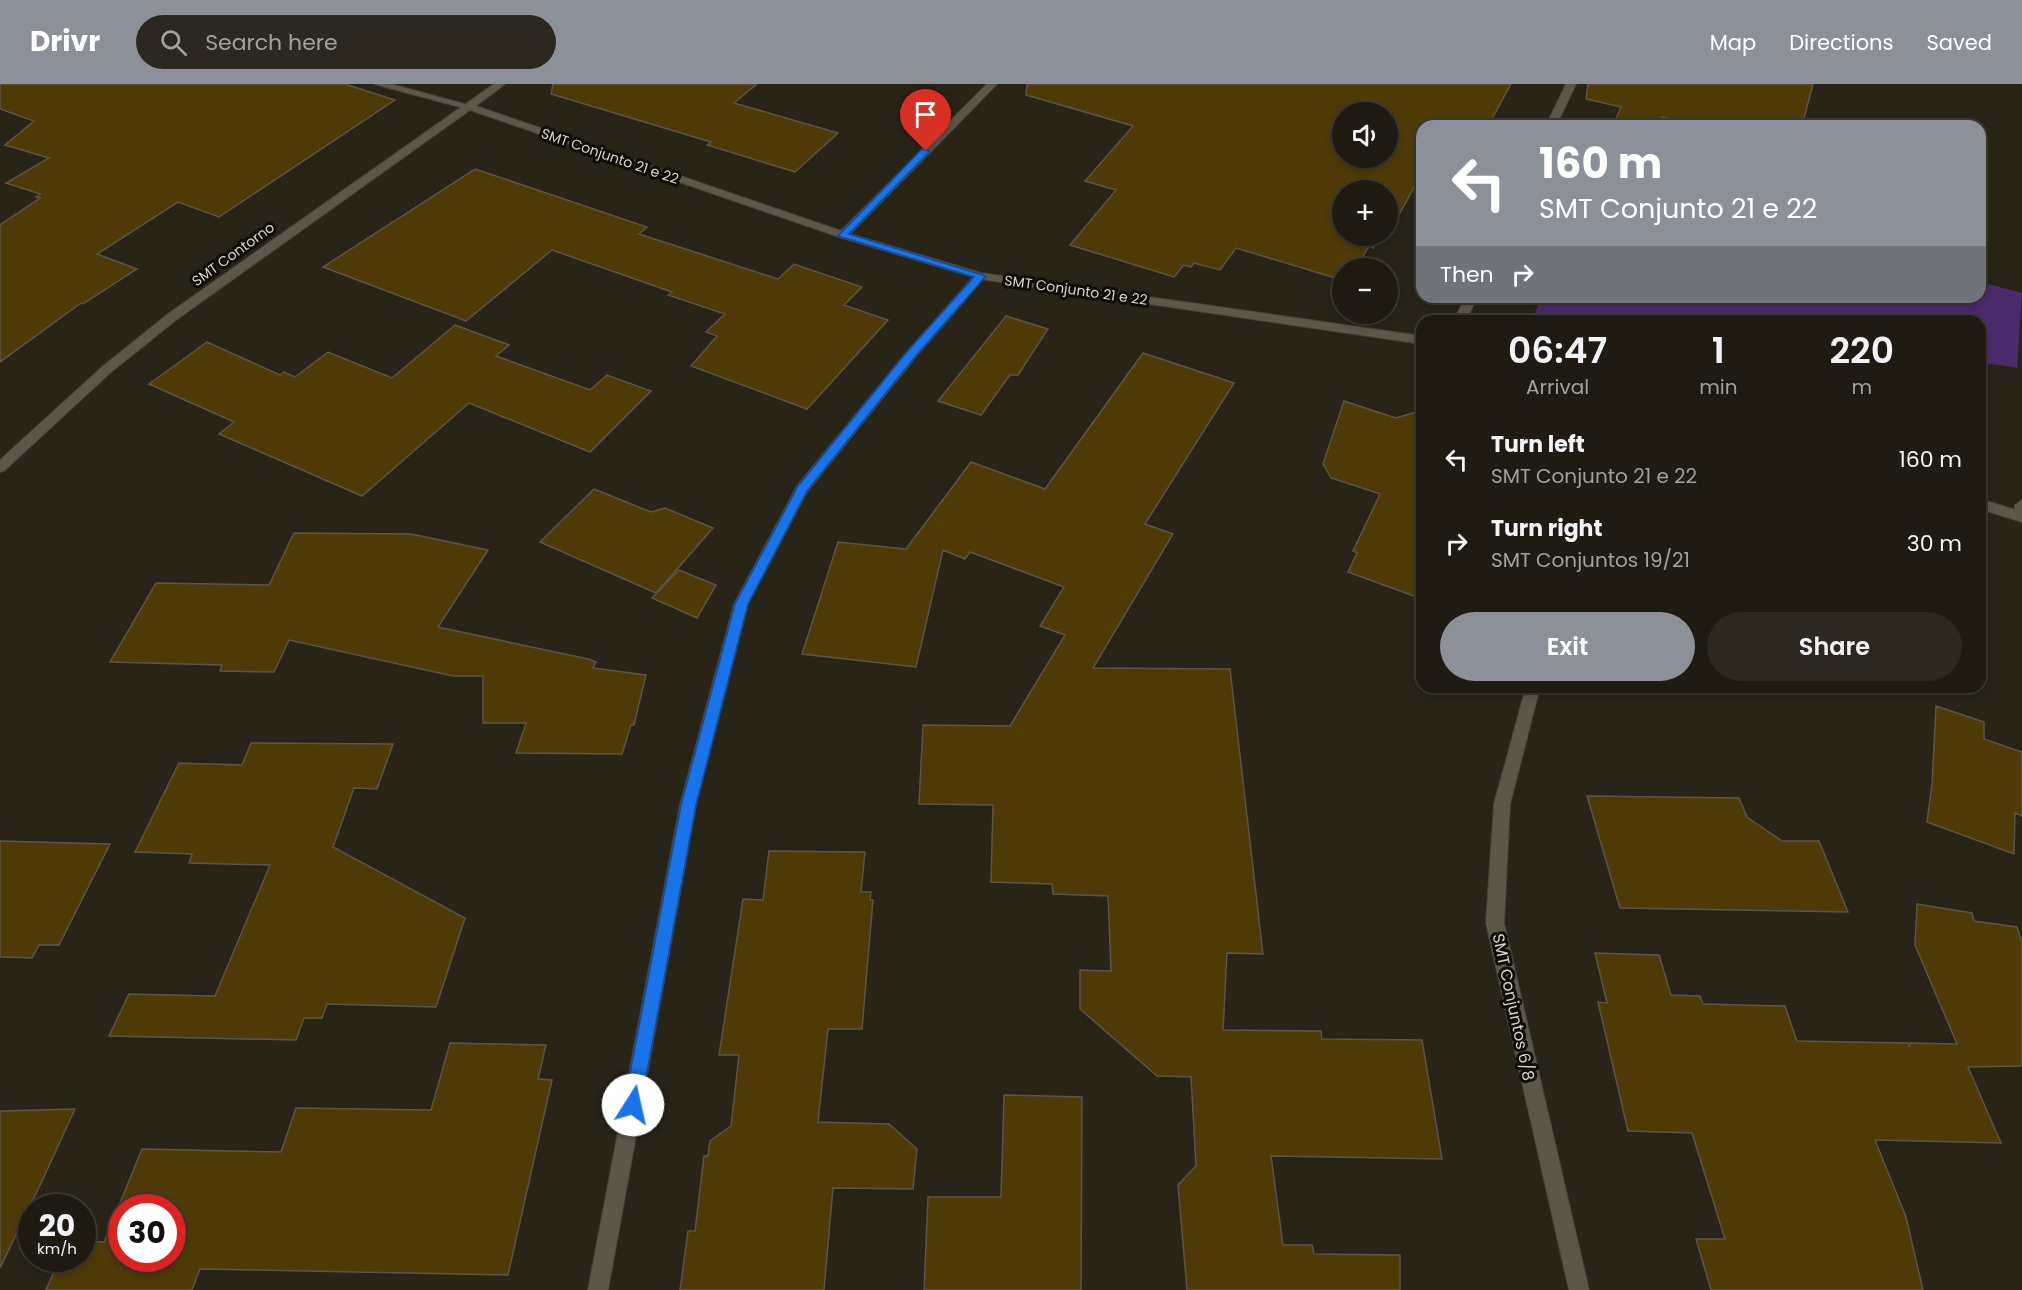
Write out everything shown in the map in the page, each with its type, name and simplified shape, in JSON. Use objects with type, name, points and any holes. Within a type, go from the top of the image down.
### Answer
[{"type":"street","name":"SMT Conjunto 21 e 22","points":[[379,84],[466,106],[843,236],[980,276],[1416,339]]},
{"type":"street","name":"SMT Contorno","points":[[0,467],[89,384],[172,317],[500,84]]},
{"type":"street","points":[[843,236],[992,84]]},
{"type":"street","points":[[1554,120],[1571,84]]},
{"type":"street","points":[[598,1290],[688,805],[741,604],[802,489],[910,356],[980,276]]},
{"type":"street","points":[[1986,506],[2022,517],[2022,505]]},
{"type":"street","name":"SMT Conjuntos 6/8","points":[[1531,693],[1502,804],[1496,923],[1579,1290]]},
{"type":"shaded area","points":[[1986,284],[2022,293],[2017,368],[1986,363],[1986,315],[1534,315],[1539,303],[1986,303]]},
{"type":"building","points":[[0,84],[345,84],[395,100],[219,217],[178,202],[97,254],[137,269],[83,304],[81,303],[0,362],[0,225],[40,198],[36,197],[40,194],[6,183],[49,158],[5,145],[34,121],[0,109]]},
{"type":"building","points":[[553,84],[757,84],[734,103],[838,133],[795,172],[707,145],[711,142],[551,94]]},
{"type":"building","points":[[1027,84],[1511,84],[1491,120],[1416,120],[1416,184],[1398,217],[1398,180],[1332,180],[1332,246],[1369,246],[1362,258],[1332,258],[1332,277],[1236,248],[1220,270],[1194,263],[1191,267],[1184,265],[1174,277],[1070,245],[1116,190],[1085,181],[1133,126],[1026,95]]},
{"type":"building","points":[[1588,84],[1813,84],[1804,120],[1674,120],[1662,117],[1661,120],[1616,120],[1621,107],[1586,99]]},
{"type":"building","points":[[475,169],[647,227],[639,234],[778,279],[794,264],[862,287],[844,305],[888,320],[807,409],[691,366],[717,336],[706,332],[725,314],[668,295],[672,292],[552,250],[466,321],[323,267]]},
{"type":"building","points":[[1006,316],[1048,329],[1018,375],[1010,375],[981,415],[938,401]]},
{"type":"building","points":[[455,325],[509,345],[496,356],[590,390],[607,375],[651,391],[590,452],[469,403],[362,496],[219,434],[234,422],[149,384],[207,342],[280,375],[284,372],[295,377],[328,352],[392,378]]},
{"type":"building","points":[[1143,353],[1234,383],[1145,524],[1173,534],[1093,668],[1230,669],[1263,954],[1227,953],[1223,1030],[1321,1031],[1322,1039],[1422,1040],[1442,1159],[1271,1156],[1283,1245],[1312,1245],[1314,1254],[1400,1255],[1400,1290],[1187,1290],[1178,1185],[1196,1166],[1191,1077],[1157,1076],[1080,1009],[1080,970],[1111,971],[1108,896],[1053,894],[1052,884],[991,882],[993,805],[919,804],[923,725],[1010,726],[1065,635],[1040,626],[1064,587],[970,552],[965,559],[943,550],[916,667],[802,654],[838,542],[906,549],[971,462],[1045,489]]},
{"type":"building","points":[[1344,401],[1396,418],[1416,412],[1416,597],[1348,572],[1357,553],[1353,551],[1380,494],[1331,478],[1323,464]]},
{"type":"building","points":[[594,489],[651,512],[665,508],[713,528],[656,593],[540,542]]},
{"type":"building","points":[[294,533],[411,534],[488,550],[438,627],[588,659],[596,662],[593,668],[646,675],[634,725],[631,725],[622,754],[516,753],[526,723],[483,723],[483,676],[453,676],[289,640],[274,672],[220,671],[222,665],[110,662],[156,583],[269,585]]},
{"type":"building","points":[[679,570],[716,585],[697,618],[652,598]]},
{"type":"building","points":[[1936,706],[1984,722],[1984,739],[2022,752],[2022,816],[2015,813],[2014,854],[1927,822],[1932,784]]},
{"type":"building","points":[[251,743],[393,744],[377,789],[354,788],[333,847],[465,918],[436,1007],[327,1004],[322,1018],[304,1018],[296,1040],[109,1036],[129,994],[215,996],[270,865],[189,863],[192,854],[135,852],[179,763],[242,765]]},
{"type":"building","points":[[1587,796],[1739,798],[1747,817],[1782,841],[1819,841],[1848,912],[1620,908]]},
{"type":"building","points":[[0,841],[110,844],[59,945],[39,945],[32,958],[0,957]]},
{"type":"building","points":[[769,851],[865,852],[861,892],[871,892],[870,900],[873,900],[862,1029],[828,1029],[818,1122],[889,1124],[917,1149],[913,1189],[833,1188],[824,1290],[680,1290],[688,1231],[695,1231],[704,1156],[708,1156],[710,1141],[731,1126],[739,1055],[719,1055],[743,899],[763,900]]},
{"type":"building","points":[[1917,904],[1972,913],[1974,921],[2017,927],[2022,943],[2022,1066],[1968,1067],[2001,1143],[1875,1140],[1906,1217],[1923,1290],[1711,1290],[1696,1239],[1725,1239],[1692,1133],[1628,1131],[1598,1002],[1607,1003],[1595,953],[1659,955],[1671,995],[1700,996],[1703,1004],[1785,1006],[1797,1041],[1908,1043],[1910,1047],[1910,1043],[1957,1044],[1915,945]]},
{"type":"building","points":[[450,1043],[546,1045],[538,1079],[552,1080],[508,1275],[200,1269],[192,1290],[46,1290],[54,1272],[96,1272],[96,1242],[104,1242],[108,1232],[108,1272],[186,1272],[186,1194],[124,1194],[142,1149],[281,1152],[296,1108],[431,1110]]},
{"type":"building","points":[[1004,1095],[1082,1097],[1081,1290],[924,1290],[928,1197],[1001,1197]]},
{"type":"building","points":[[75,1109],[36,1194],[18,1194],[18,1231],[0,1268],[0,1111]]},
{"type":"route","points":[[633,1105],[688,805],[741,604],[802,489],[910,356],[980,276],[843,236],[926,151]]}]
